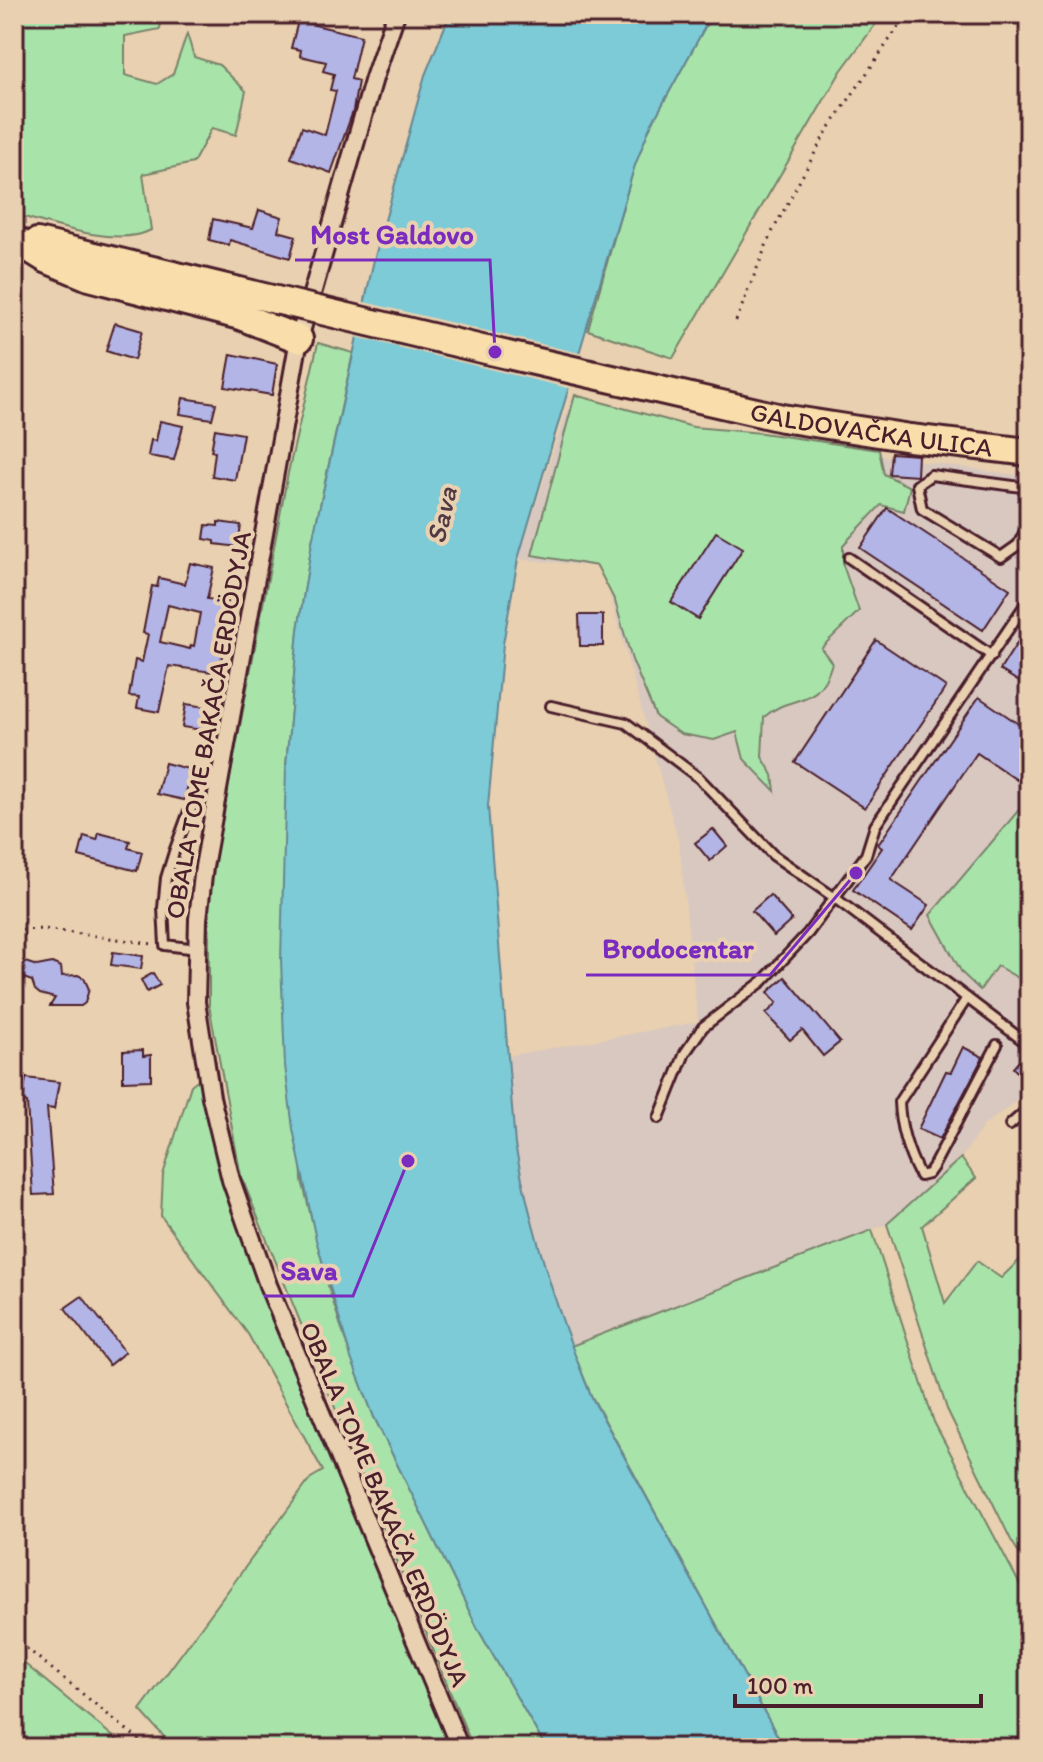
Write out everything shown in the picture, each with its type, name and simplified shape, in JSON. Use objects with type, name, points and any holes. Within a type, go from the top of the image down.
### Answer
[{"type":"main road","points":[[14,238],[46,259],[89,277],[240,316],[299,339]]},
{"type":"main road","name":"GALDOVAČKA ULICA","points":[[14,238],[716,404],[857,431],[1029,452]]},
{"type":"street","name":"OBALA TOME BAKAČA ERDÖDYJA","points":[[396,14],[374,78],[299,339],[200,893],[196,1002],[218,1132],[241,1214],[460,1748]]},
{"type":"lane","points":[[1029,488],[931,475],[917,485],[922,509],[1001,557],[1018,545],[1029,523]]},
{"type":"lane","points":[[849,558],[992,656]]},
{"type":"lane","points":[[659,1118],[685,1053],[703,1027],[763,981],[808,933],[835,898],[866,855],[875,826],[1029,599]]},
{"type":"lane","points":[[551,706],[626,723],[699,778],[773,855],[835,898],[1029,1045]]},
{"type":"lane","points":[[197,949],[165,945],[163,908],[166,878],[188,814],[207,783],[219,778]]},
{"type":"lane","points":[[967,998],[899,1102],[899,1117],[910,1156],[920,1176],[928,1174],[933,1167],[997,1045]]},
{"type":"lane","points":[[1010,1125],[1029,1108]]},
{"type":"path","points":[[736,321],[770,236],[824,136],[907,14]]},
{"type":"path","points":[[14,930],[44,929],[165,945]]},
{"type":"path","points":[[14,1638],[149,1748]]},
{"type":"shaded area","points":[[571,398],[712,431],[1029,477],[1029,1092],[984,1125],[961,1158],[887,1224],[571,1346],[524,1194],[515,1145],[508,1056],[698,1022],[679,843],[602,567],[518,559]]},
{"type":"green space","points":[[14,14],[162,14],[160,29],[125,36],[125,75],[157,84],[173,74],[187,34],[194,57],[219,65],[246,91],[236,135],[212,128],[193,163],[143,174],[151,230],[137,235],[102,235],[14,214]]},
{"type":"green space","points":[[712,14],[883,14],[841,71],[673,358],[588,330],[634,168],[649,129]]},
{"type":"green space","points":[[318,343],[353,353],[312,542],[298,630],[286,766],[302,1180],[329,1289],[374,1417],[478,1629],[546,1748],[473,1748],[241,1176],[209,1005],[209,889],[288,473]]},
{"type":"green space","points":[[575,395],[693,427],[762,433],[879,450],[884,474],[910,487],[904,511],[881,505],[843,545],[843,565],[859,611],[821,648],[832,663],[826,678],[812,695],[774,709],[764,717],[762,757],[773,775],[775,791],[744,759],[737,732],[714,740],[681,734],[656,717],[632,660],[615,601],[597,566],[532,555]]},
{"type":"green space","points":[[1029,798],[1029,984],[997,966],[980,990],[962,973],[930,915]]},
{"type":"green space","points":[[205,1074],[229,1188],[456,1748],[174,1748],[140,1710],[311,1478],[323,1471],[248,1334],[161,1216],[163,1175],[191,1085]]},
{"type":"green space","points":[[961,1158],[976,1178],[922,1226],[945,1303],[977,1261],[1001,1278],[1029,1251],[1029,1569],[1011,1540],[947,1409],[887,1224]]},
{"type":"green space","points":[[872,1230],[934,1422],[1029,1602],[1029,1748],[784,1748],[591,1395],[571,1346]]},
{"type":"green space","points":[[14,1655],[127,1748],[14,1748]]},
{"type":"water","points":[[450,14],[712,14],[649,129],[634,168],[518,559],[503,644],[488,806],[515,1145],[547,1272],[591,1396],[784,1748],[546,1748],[478,1629],[374,1417],[351,1358],[316,1240],[293,1129],[285,1066],[281,960],[286,766],[298,630],[312,542],[373,264],[425,75]]},
{"type":"pier","points":[[360,301],[584,354],[572,389],[352,336]]},
{"type":"building","points":[[298,21],[361,36],[351,79],[358,81],[353,111],[331,173],[291,158],[302,127],[325,135],[336,91],[330,90],[334,74],[323,71],[326,62],[300,56],[301,50],[291,48]]},
{"type":"building","points":[[259,210],[282,217],[278,231],[296,236],[290,258],[230,240],[229,245],[209,240],[213,219],[253,228]]},
{"type":"building","points":[[115,323],[142,331],[134,360],[106,351]]},
{"type":"building","points":[[231,354],[277,364],[272,395],[225,387]]},
{"type":"building","points":[[183,398],[216,403],[212,419],[180,414]]},
{"type":"building","points":[[160,421],[183,426],[174,460],[148,456],[151,440],[156,441]]},
{"type":"building","points":[[215,429],[243,434],[235,480],[212,476],[215,452],[211,451]]},
{"type":"building","points":[[891,453],[918,455],[917,476],[889,474]]},
{"type":"building","points":[[887,508],[1010,589],[983,630],[860,548]]},
{"type":"building","points":[[218,522],[241,525],[238,547],[204,539],[206,525],[218,526]]},
{"type":"building","points":[[716,532],[743,548],[698,619],[671,602]]},
{"type":"building","points":[[190,563],[214,568],[207,599],[228,602],[219,649],[223,650],[219,673],[169,666],[159,712],[137,708],[139,697],[129,696],[135,660],[142,662],[148,634],[143,633],[152,586],[157,587],[159,578],[185,584]],"holes":[[[168,605],[200,613],[194,646],[191,645],[190,649],[160,642]]]},
{"type":"building","points":[[579,615],[603,615],[603,646],[580,646]]},
{"type":"building","points":[[1029,624],[1029,688],[1000,670]]},
{"type":"building","points":[[876,640],[946,687],[865,808],[795,762]]},
{"type":"building","points":[[979,697],[1029,731],[1029,762],[1017,780],[977,753],[891,880],[929,905],[912,930],[853,890],[882,848],[878,845]]},
{"type":"building","points":[[186,704],[206,707],[203,730],[182,727]]},
{"type":"building","points":[[165,763],[192,770],[184,800],[157,794]]},
{"type":"building","points":[[713,829],[727,846],[710,861],[695,843]]},
{"type":"building","points":[[99,833],[130,841],[128,848],[142,852],[137,871],[79,856],[84,836],[97,840]]},
{"type":"building","points":[[770,895],[792,920],[774,936],[752,911]]},
{"type":"building","points":[[113,952],[143,956],[141,969],[111,965]]},
{"type":"building","points":[[25,962],[37,966],[52,963],[61,967],[62,976],[78,975],[84,978],[89,989],[85,1003],[81,1006],[50,1006],[55,998],[40,994],[32,981],[18,976]]},
{"type":"building","points":[[153,973],[160,985],[147,992],[141,980]]},
{"type":"building","points":[[785,977],[840,1042],[823,1056],[802,1030],[790,1040],[766,1014],[777,1003],[768,992]]},
{"type":"building","points":[[963,1047],[983,1057],[940,1139],[918,1129],[946,1071],[951,1072]]},
{"type":"building","points":[[143,1050],[143,1056],[151,1055],[151,1080],[123,1081],[123,1051]]},
{"type":"building","points":[[1029,1052],[1029,1083],[1013,1068]]},
{"type":"building","points":[[26,1078],[59,1082],[54,1109],[47,1108],[54,1194],[33,1195],[27,1103],[22,1101]]},
{"type":"building","points":[[82,1296],[125,1352],[109,1365],[65,1308]]},
{"type":"place","name":"Most Galdovo","points":[[495,352]]},
{"type":"place","name":"Brodocentar","points":[[856,873]]},
{"type":"place","name":"Sava","points":[[408,1161]]}]
